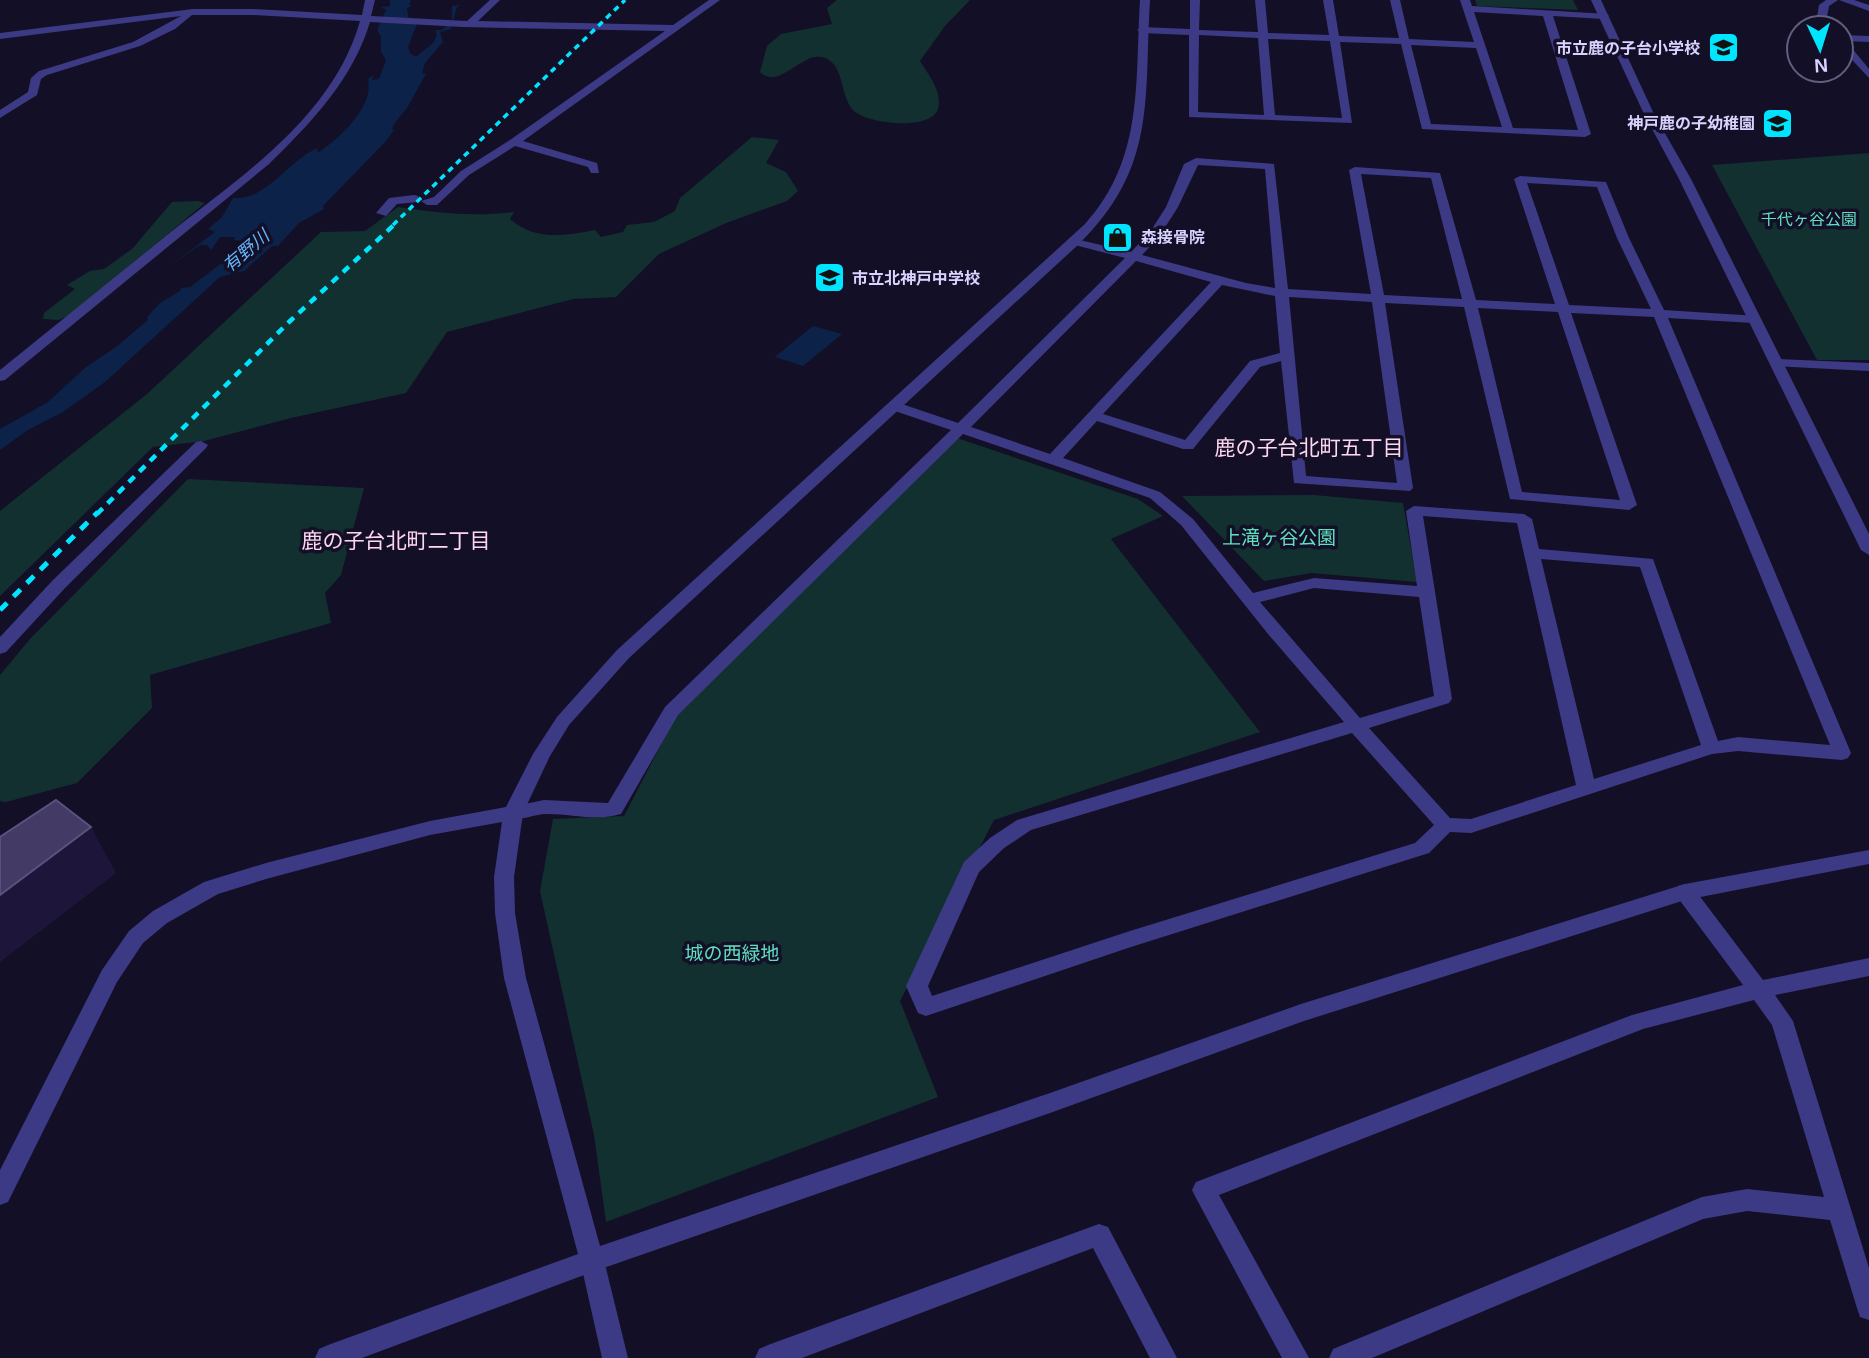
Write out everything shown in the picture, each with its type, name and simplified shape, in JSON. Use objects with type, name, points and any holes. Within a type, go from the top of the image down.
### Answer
[{"type":"street","points":[[0,377],[265,162],[296,133],[340,79],[369,19],[370,0]]},
{"type":"street","points":[[467,24],[495,0]]},
{"type":"street","points":[[427,201],[437,201],[465,173],[514,142],[715,0]]},
{"type":"street","points":[[615,1358],[592,1260],[515,978],[505,913],[504,877],[513,813],[541,754],[563,721],[623,654],[1074,241],[1111,200],[1125,174],[1135,130],[1145,0]]},
{"type":"street","points":[[1195,0],[1193,115],[1348,121],[1328,0]]},
{"type":"street","points":[[1260,0],[1270,118]]},
{"type":"street","points":[[1395,0],[1426,127],[1585,134],[1547,13]]},
{"type":"street","points":[[1596,0],[1649,114],[1685,179],[1869,550]]},
{"type":"street","points":[[1822,14],[1824,5],[1833,0]]},
{"type":"street","points":[[1844,0],[1869,8]]},
{"type":"street","points":[[1509,131],[1467,4],[1604,16]]},
{"type":"street","points":[[0,116],[33,93],[36,78],[43,73],[109,54],[162,32],[193,12]]},
{"type":"street","points":[[0,36],[193,12],[253,12],[467,24],[673,28]]},
{"type":"street","points":[[1142,30],[1480,45]]},
{"type":"street","points":[[1855,57],[1868,73]]},
{"type":"street","points":[[514,142],[593,165],[595,171]]},
{"type":"street","points":[[0,1194],[109,976],[136,937],[160,917],[211,888],[430,828],[544,807],[597,811],[614,808],[671,711],[959,429],[1074,319],[1155,234],[1172,207],[1190,164],[1196,161],[1270,166],[1284,293],[1299,480],[1405,488],[1378,298],[1355,170],[1436,175],[1516,496],[1629,505],[1520,179],[1602,184],[1623,238],[1660,315],[1842,753],[1738,744],[1711,748],[1471,825],[1446,825],[1434,815],[1357,726],[1187,522],[1163,500],[1054,459],[959,429],[894,406]]},
{"type":"street","points":[[382,213],[393,201],[414,200]]},
{"type":"street","points":[[1074,241],[1219,280],[1284,293],[1753,318]]},
{"type":"street","points":[[1054,459],[1219,280]]},
{"type":"street","points":[[1095,416],[1188,446],[1255,364],[1288,355]]},
{"type":"street","points":[[1776,363],[1869,367]]},
{"type":"street","points":[[0,648],[59,584],[201,445]]},
{"type":"street","points":[[1446,825],[1422,848],[1130,939],[926,1007],[917,986],[971,867],[1024,825],[1443,699],[1414,511],[1524,519],[1586,786]]},
{"type":"street","points":[[1532,553],[1647,563],[1711,748]]},
{"type":"street","points":[[1249,599],[1314,583],[1426,592]]},
{"type":"street","points":[[328,1358],[592,1260],[1301,1013],[1685,892],[1869,857]]},
{"type":"street","points":[[1685,892],[1782,1021],[1869,1308]]},
{"type":"street","points":[[1296,1358],[1204,1191],[1640,1021],[1758,990],[1869,967]]},
{"type":"street","points":[[1342,1358],[1702,1208],[1747,1200],[1840,1210]]},
{"type":"street","points":[[768,1358],[1099,1235],[1164,1358]]},
{"type":"green space","points":[[837,0],[970,0],[945,26],[920,61],[938,96],[938,109],[933,116],[912,123],[899,123],[861,116],[846,99],[834,65],[820,57],[811,58],[777,76],[768,77],[760,72],[767,46],[781,34],[832,24],[827,8]]},
{"type":"green space","points":[[1475,0],[1573,0],[1578,10],[1477,6]]},
{"type":"green space","points":[[752,137],[779,140],[766,163],[786,172],[798,191],[787,201],[726,223],[659,254],[616,297],[573,299],[447,332],[406,393],[291,418],[204,441],[153,447],[0,596],[0,511],[147,394],[321,232],[365,231],[398,207],[456,214],[514,212],[510,219],[540,234],[561,235],[595,230],[601,237],[623,232],[627,225],[654,222],[675,211],[680,198]]},
{"type":"green space","name":"千代ヶ谷公園","points":[[1869,153],[1869,360],[1817,360],[1712,165]]},
{"type":"green space","points":[[172,202],[205,203],[70,315],[59,320],[43,319],[44,313],[75,289],[67,285],[90,271],[104,269],[132,249]]},
{"type":"green space","name":"城の西緑地","points":[[957,438],[1138,499],[1163,516],[1111,539],[1260,732],[994,820],[900,1001],[938,1097],[606,1222],[594,1135],[540,891],[553,819],[624,816],[678,712]]},
{"type":"green space","points":[[188,479],[364,488],[341,575],[325,593],[331,623],[150,675],[152,708],[77,783],[6,802],[0,801],[0,675],[30,639]]},
{"type":"green space","name":"上滝ヶ谷公園","points":[[1314,495],[1403,503],[1417,582],[1311,573],[1264,581],[1182,496]]},
{"type":"water","name":"有野川","points":[[390,0],[411,0],[409,5],[412,6],[407,8],[409,20],[417,24],[408,47],[410,53],[416,57],[433,43],[437,35],[435,30],[442,30],[452,21],[452,6],[461,5],[457,7],[451,29],[440,32],[443,42],[425,63],[422,73],[426,74],[386,141],[323,206],[324,209],[299,223],[278,246],[272,246],[244,271],[220,277],[105,382],[63,412],[28,430],[0,450],[0,429],[48,402],[86,367],[116,347],[148,320],[147,317],[160,303],[181,288],[190,287],[227,259],[241,252],[249,242],[234,240],[235,237],[220,237],[211,250],[207,245],[200,245],[168,267],[215,232],[208,229],[222,217],[233,198],[257,193],[307,153],[318,148],[319,152],[346,130],[366,100],[368,79],[374,75],[372,80],[379,79],[386,60],[381,52],[381,37],[377,30],[386,10],[380,7],[390,6]]},
{"type":"water","points":[[813,326],[842,334],[803,366],[775,357]]},
{"type":"building","points":[[56,800],[91,827],[0,895],[0,837]]},
{"type":"railway","points":[[393,225],[625,0]]},
{"type":"railway","points":[[97,514],[289,322],[395,224]]},
{"type":"railway","points":[[0,610],[98,512]]},
{"type":"place","name":"市立鹿の子台小学校","points":[[1723,48]]},
{"type":"place","name":"神戸鹿の子幼稚園","points":[[1778,123]]},
{"type":"place","name":"森接骨院","points":[[1118,237]]},
{"type":"place","name":"市立北神戸中学校","points":[[829,278]]},
{"type":"district","name":"鹿の子台北町五丁目","points":[[1309,448]]},
{"type":"district","name":"鹿の子台北町二丁目","points":[[396,541]]}]
